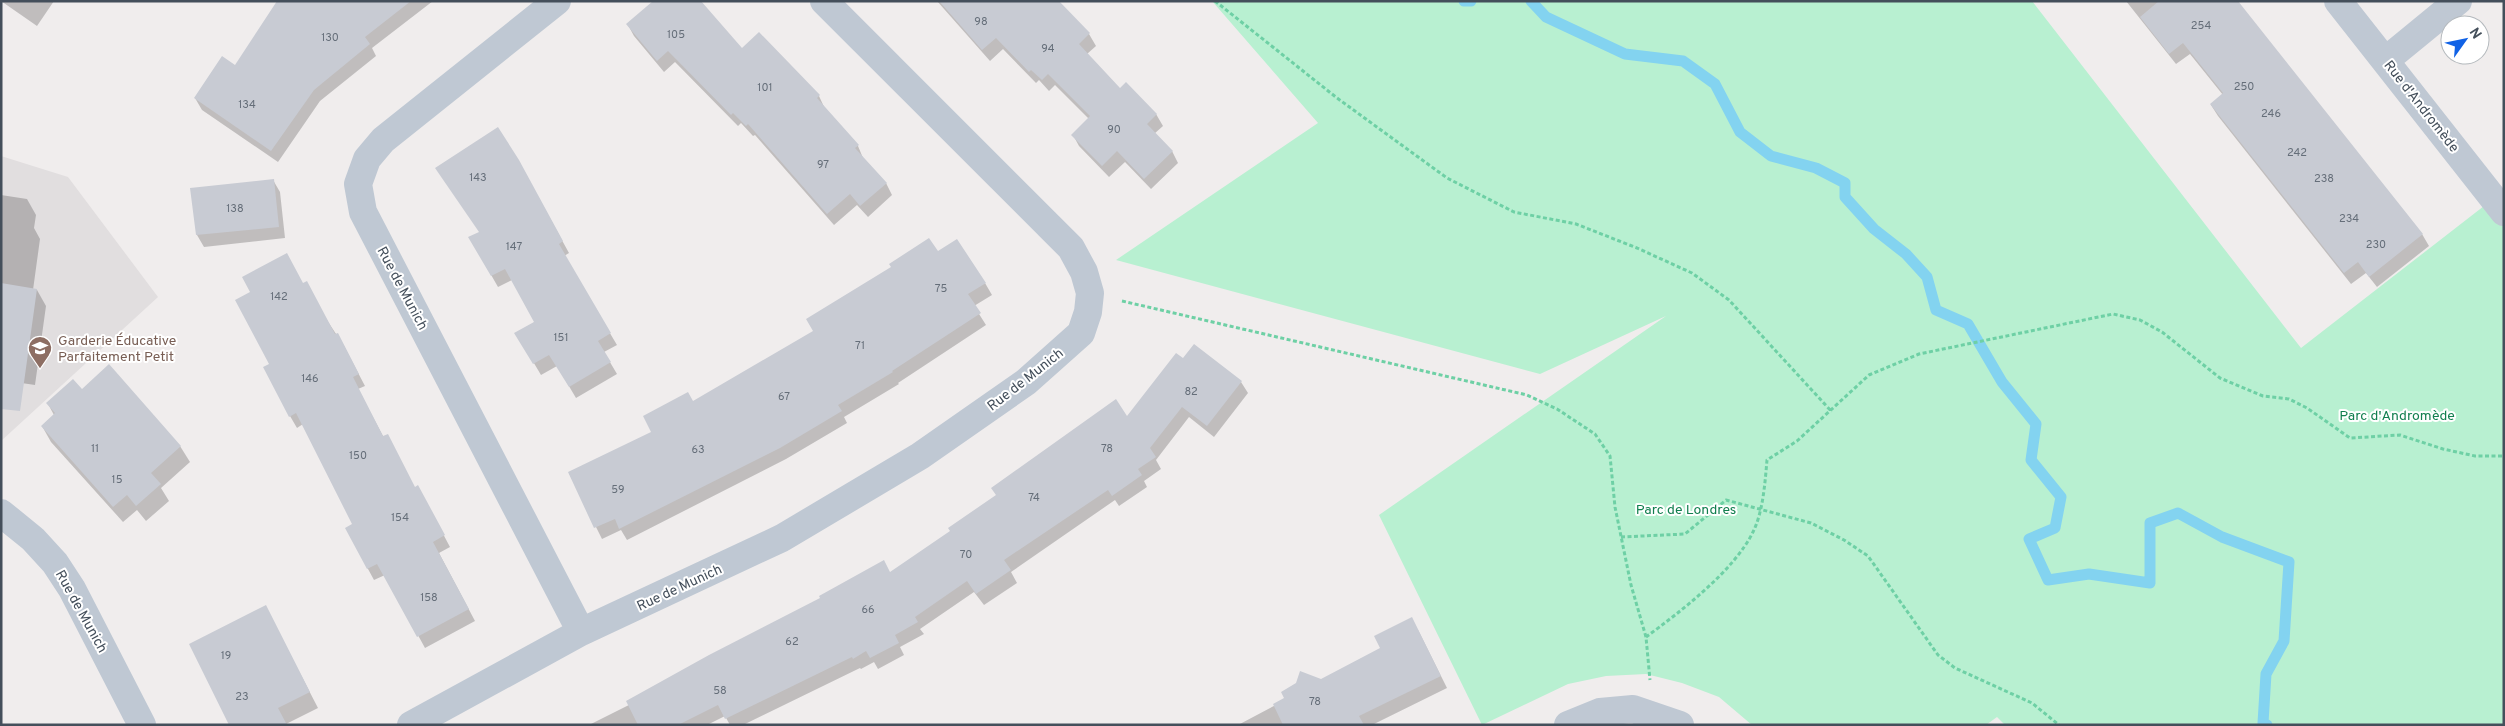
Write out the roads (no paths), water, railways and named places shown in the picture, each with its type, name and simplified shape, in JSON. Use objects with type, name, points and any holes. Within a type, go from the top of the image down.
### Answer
[{"type":"street","name":"Rue de Munich","points":[[557,1],[383,140],[367,159],[358,184],[364,212],[582,632]]},
{"type":"street","name":"Rue de Munich","points":[[411,725],[582,632],[782,538],[920,456],[1026,382],[1061,353],[1081,333],[1088,312],[1090,293],[1084,272],[1071,248],[824,1]]},
{"type":"street","name":"Rue d'Andromède","points":[[2338,1],[2504,212]]},
{"type":"street","points":[[2386,60],[2458,1]]},
{"type":"street","name":"Rue de Munich","points":[[1,513],[33,539],[55,562],[72,589],[142,725]]},
{"type":"street","points":[[1568,725],[1600,712],[1633,709],[1680,725]]},
{"type":"waterway","points":[[1464,1],[1471,1]]},
{"type":"waterway","points":[[1531,1],[1546,17],[1625,54],[1683,61],[1715,84],[1740,132],[1771,156],[1816,168],[1845,183],[1845,197],[1874,229],[1906,254],[1927,277],[1936,310],[1968,324],[2002,382],[2036,424],[2031,460],[2061,497],[2055,528],[2029,539],[2048,580],[2089,574],[2150,583],[2150,523],[2178,513],[2222,537],[2289,562],[2284,641],[2266,674],[2263,723],[2267,725]]},
{"type":"place","name":"Garderie Éducative Parfaitement Petit","points":[[40,369]]},
{"type":"park label","name":"Parc d'Andromède","points":[[2397,415]]},
{"type":"park label","name":"Parc de Londres","points":[[1686,509]]}]
